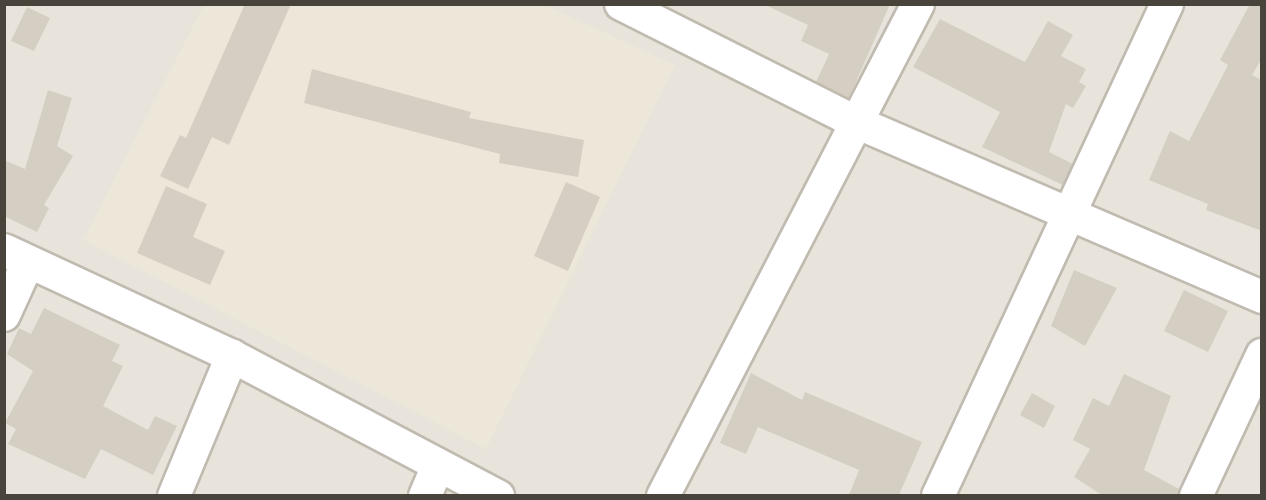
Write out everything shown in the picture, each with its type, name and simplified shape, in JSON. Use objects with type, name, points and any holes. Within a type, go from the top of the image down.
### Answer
[{"type":"street","points":[[621,4],[659,12],[858,123],[1066,216],[1262,297]]},
{"type":"street","points":[[663,495],[918,4]]},
{"type":"street","points":[[938,495],[1066,216],[1167,4]]},
{"type":"street","points":[[4,315],[16,256],[232,356],[431,482],[498,495]]},
{"type":"street","points":[[1196,495],[1262,355]]},
{"type":"street","points":[[174,495],[232,356]]},
{"type":"shaded area","points":[[5,5],[1261,5],[1261,495],[5,495]]},
{"type":"shaded area","points":[[204,5],[545,5],[675,65],[486,449],[83,240]]},
{"type":"building","points":[[245,4],[291,4],[229,145],[212,137],[188,189],[160,176],[180,135],[186,138]]},
{"type":"building","points":[[763,4],[890,4],[849,98],[816,82],[829,54],[801,41],[808,25]]},
{"type":"building","points":[[1250,4],[1262,4],[1262,58],[1252,75],[1262,80],[1262,231],[1206,210],[1208,204],[1149,180],[1170,131],[1189,141],[1228,65],[1220,60]]},
{"type":"building","points":[[27,7],[50,18],[34,51],[11,41]]},
{"type":"building","points":[[940,19],[1025,62],[1048,21],[1073,35],[1061,56],[1086,69],[1079,82],[1086,86],[1073,108],[1066,104],[1049,152],[1073,164],[1063,185],[982,147],[1000,112],[913,67]]},
{"type":"building","points":[[312,69],[471,112],[469,118],[584,140],[578,177],[499,163],[500,154],[304,103]]},
{"type":"building","points":[[48,90],[72,98],[57,146],[73,156],[44,205],[49,208],[37,232],[4,216],[4,160],[25,169]]},
{"type":"building","points":[[566,182],[600,197],[568,271],[534,256]]},
{"type":"building","points":[[166,186],[207,204],[193,237],[225,251],[210,285],[137,253]]},
{"type":"building","points":[[1074,270],[1117,288],[1085,346],[1051,326]]},
{"type":"building","points":[[1184,290],[1228,311],[1208,352],[1164,331]]},
{"type":"building","points":[[44,308],[120,345],[112,361],[123,366],[103,406],[148,430],[155,416],[177,426],[153,475],[101,449],[85,479],[8,444],[16,429],[5,423],[33,371],[7,354],[19,328],[31,334]]},
{"type":"building","points":[[751,373],[802,400],[805,392],[922,442],[899,495],[849,495],[859,470],[758,427],[746,454],[720,443]]},
{"type":"building","points":[[1124,374],[1171,396],[1144,470],[1179,489],[1178,495],[1102,495],[1074,477],[1090,449],[1073,440],[1093,398],[1109,406]]},
{"type":"building","points":[[1032,393],[1055,406],[1044,428],[1020,415]]}]
